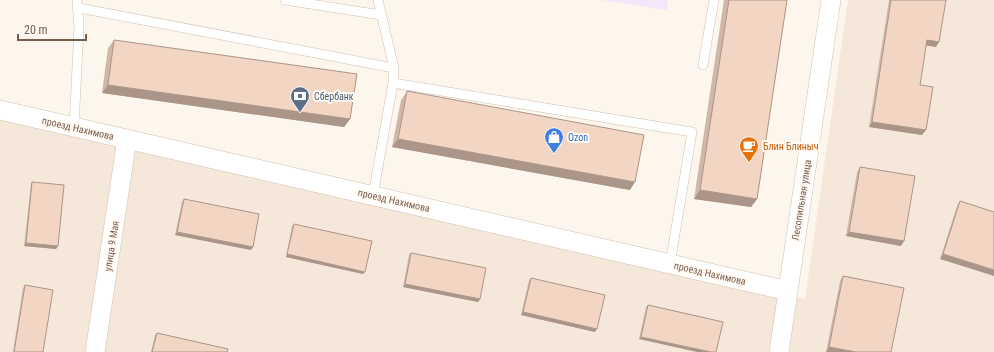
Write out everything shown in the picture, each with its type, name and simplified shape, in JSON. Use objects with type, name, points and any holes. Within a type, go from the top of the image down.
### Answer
[{"type":"street","name":"Лесопильная улица","points":[[779,352],[831,0]]},
{"type":"street","name":"проезд Нахимова","points":[[0,110],[788,291]]},
{"type":"street","name":"улица 9 Мая","points":[[95,352],[127,139]]},
{"type":"lane","points":[[285,0],[381,15]]},
{"type":"lane","points":[[373,195],[394,83],[394,68],[378,0]]},
{"type":"lane","points":[[703,65],[714,0]]},
{"type":"lane","points":[[74,127],[79,27],[78,4],[394,68]]},
{"type":"lane","points":[[394,83],[692,132],[670,264]]},
{"type":"shaded area","points":[[600,0],[668,0],[667,10]]},
{"type":"shaded area","points":[[848,0],[994,0],[994,352],[0,352],[0,119],[805,299]]},
{"type":"building","points":[[729,0],[787,0],[757,199],[700,190]]},
{"type":"building","points":[[891,0],[946,0],[939,42],[927,40],[920,85],[933,87],[926,130],[872,122]]},
{"type":"building","points":[[114,40],[357,74],[350,119],[108,85]]},
{"type":"building","points":[[407,91],[644,135],[635,182],[398,139]]},
{"type":"building","points":[[860,167],[915,176],[904,241],[849,232]]},
{"type":"building","points":[[32,182],[64,185],[58,246],[26,243]]},
{"type":"building","points":[[184,199],[259,214],[253,247],[177,232]]},
{"type":"building","points":[[960,201],[994,212],[994,270],[943,254]]},
{"type":"building","points":[[294,224],[372,241],[365,272],[287,254]]},
{"type":"building","points":[[411,253],[486,268],[480,299],[405,284]]},
{"type":"building","points":[[843,276],[904,288],[891,352],[856,352],[829,347]]},
{"type":"building","points":[[531,278],[605,295],[597,329],[523,312]]},
{"type":"building","points":[[25,285],[53,290],[43,352],[14,352]]},
{"type":"building","points":[[648,305],[723,322],[716,352],[641,337]]},
{"type":"building","points":[[157,333],[228,349],[227,352],[152,352]]},
{"type":"place","name":"Сбербанк","points":[[300,113]]},
{"type":"place","name":"Ozon","points":[[554,154]]},
{"type":"place","name":"Блин Блиныч","points":[[749,163]]}]
